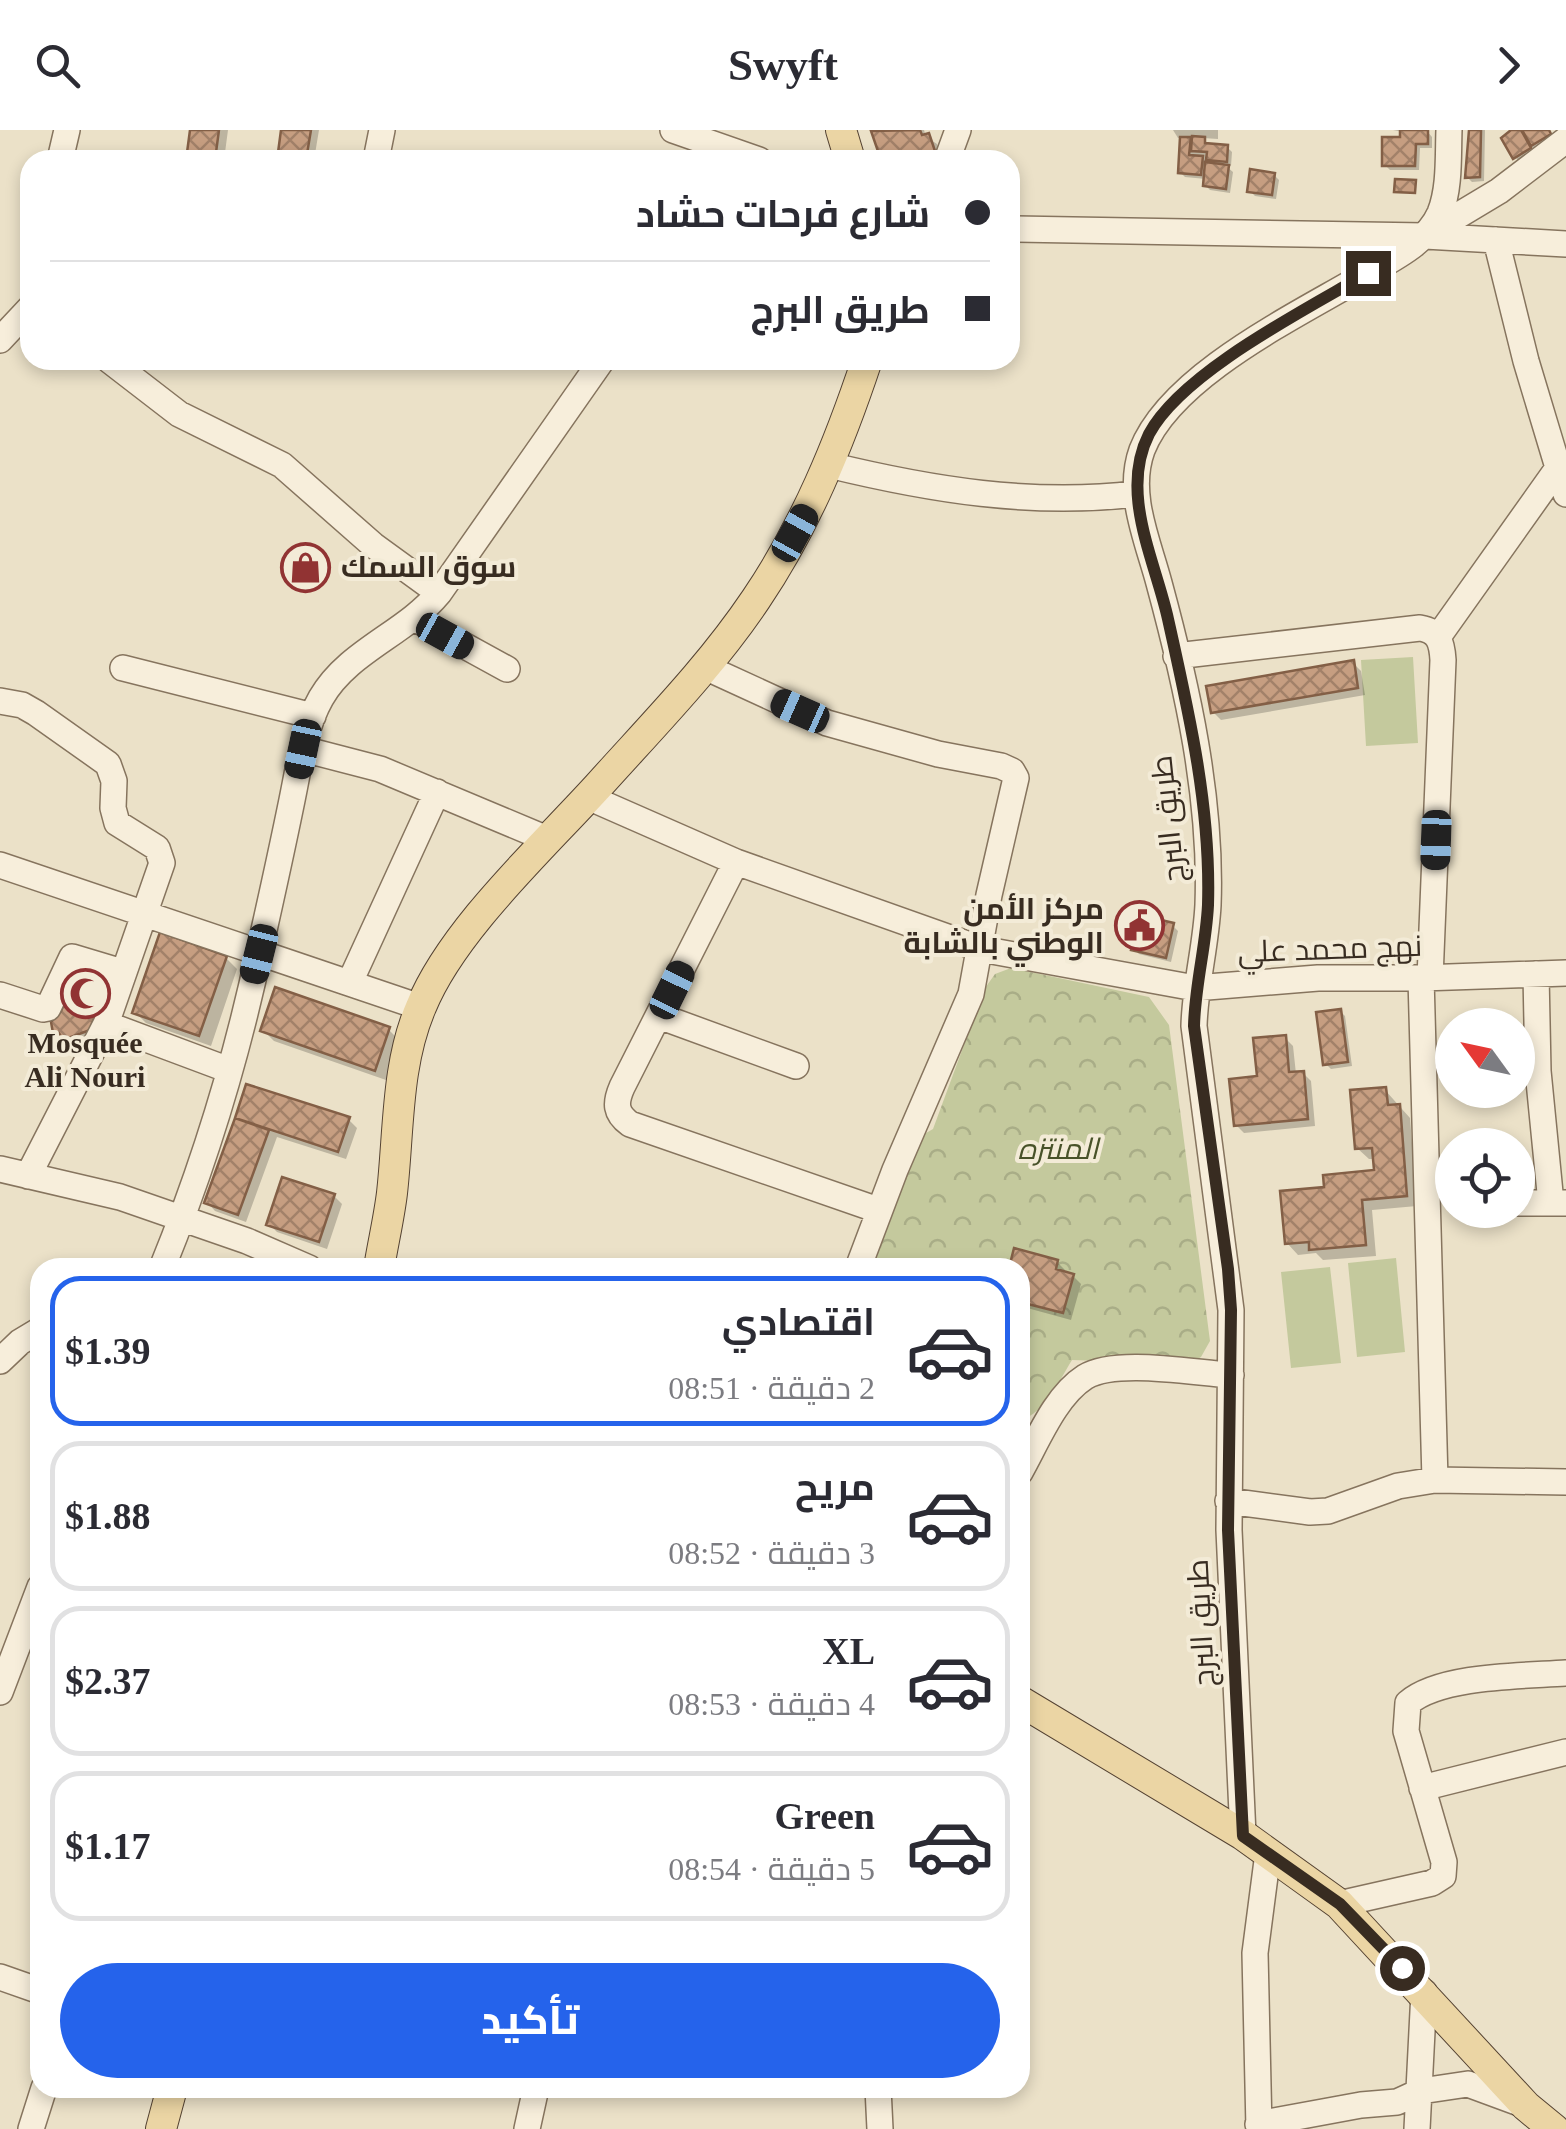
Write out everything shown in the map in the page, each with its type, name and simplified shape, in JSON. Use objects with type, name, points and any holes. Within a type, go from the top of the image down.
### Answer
[{"type":"main road","points":[[381,1258],[392,1195],[398,1102],[420,1008],[470,930],[547,839],[706,668],[778,564],[830,465],[863,370]]},
{"type":"main road","points":[[1030,1707],[1256,1844],[1340,1904],[1526,2106],[1554,2129]]},
{"type":"main road","points":[[161,2129],[169,2098]]},
{"type":"street","points":[[674,130],[740,150]]},
{"type":"street","points":[[1424,236],[1441,212],[1450,130]]},
{"type":"street","name":"طريق البرج","points":[[1258,2126],[1256,1844],[1228,1501],[1228,1269],[1195,1036],[1196,988],[1208,909],[1207,853],[1202,786],[1176,656],[1136,494],[1141,454],[1150,432],[1181,394],[1269,331],[1499,191],[1566,140]]},
{"type":"street","points":[[1020,229],[1424,236],[1566,244]]},
{"type":"street","points":[[1496,240],[1526,361],[1566,494]]},
{"type":"street","points":[[0,340],[20,319]]},
{"type":"street","points":[[122,370],[179,414],[282,466],[374,545],[439,593]]},
{"type":"street","points":[[166,1258],[230,1070],[303,749],[320,700],[342,670],[414,618],[439,593],[595,370]]},
{"type":"street","points":[[830,465],[991,497],[1068,500],[1136,494]]},
{"type":"street","points":[[1438,637],[1558,468]]},
{"type":"street","points":[[414,618],[507,669]]},
{"type":"street","points":[[1176,656],[1420,628],[1430,629],[1438,637],[1443,660],[1426,978],[1435,1480]]},
{"type":"street","points":[[123,668],[313,716]]},
{"type":"street","points":[[706,668],[827,722],[938,754],[1001,766],[1012,771],[1016,786],[988,896],[974,984],[861,1258]]},
{"type":"street","points":[[0,700],[36,712],[108,764],[114,781],[117,823],[150,843],[160,854],[160,874],[142,915],[106,1024],[28,1176]]},
{"type":"street","points":[[303,749],[380,769],[547,839]]},
{"type":"street","points":[[350,982],[438,792]]},
{"type":"street","name":"نهج محمد علي","points":[[588,798],[736,862],[981,949],[1196,988],[1318,978],[1566,973]]},
{"type":"street","points":[[736,862],[618,1098],[620,1117],[630,1124],[878,1210]]},
{"type":"street","points":[[0,865],[420,1008]]},
{"type":"street","points":[[0,994],[48,1008],[72,957],[122,972]]},
{"type":"street","points":[[1536,974],[1538,1072],[1558,1203]]},
{"type":"street","points":[[659,1016],[796,1066]]},
{"type":"street","points":[[106,1024],[230,1070]]},
{"type":"street","points":[[0,1170],[120,1197],[284,1258]]},
{"type":"street","points":[[0,1361],[30,1336]]},
{"type":"street","points":[[1030,1436],[1072,1389],[1101,1371],[1231,1375]]},
{"type":"street","points":[[1228,1501],[1310,1512],[1328,1510],[1398,1486],[1435,1480],[1566,1482]]},
{"type":"street","points":[[0,1692],[30,1613]]},
{"type":"street","points":[[1340,1904],[1432,1883],[1443,1876],[1444,1862],[1406,1731],[1406,1708],[1413,1699],[1468,1682],[1566,1673]]},
{"type":"street","points":[[1422,1788],[1566,1752]]},
{"type":"street","points":[[0,1977],[30,1988]]},
{"type":"street","points":[[1416,2129],[1424,1992]]},
{"type":"street","points":[[1258,2126],[1361,2104],[1397,2102],[1421,2092],[1468,2084],[1526,2106]]},
{"type":"street","points":[[31,2129],[41,2098]]},
{"type":"street","points":[[527,2129],[529,2098]]},
{"type":"street","points":[[878,2098],[880,2129]]},
{"type":"green space","points":[[1413,657],[1418,743],[1366,746],[1361,660]]},
{"type":"green space","name":"المنتزه","points":[[1011,968],[1149,997],[1169,1025],[1210,1341],[1201,1357],[1189,1364],[1072,1360],[1044,1403],[1030,1415],[1030,1258],[875,1258],[919,1137],[933,1129],[985,988],[995,974]]},
{"type":"green space","points":[[1396,1258],[1405,1352],[1357,1357],[1348,1263]]},
{"type":"green space","points":[[1330,1267],[1341,1363],[1291,1368],[1281,1272]]},
{"type":"building","points":[[190,130],[219,130],[216,150],[187,150]]},
{"type":"building","points":[[281,130],[311,130],[308,150],[278,150]]},
{"type":"building","points":[[920,130],[922,135],[929,133],[935,150],[878,150],[871,131]]},
{"type":"building","points":[[1400,130],[1428,130],[1428,144],[1416,144],[1415,166],[1382,166],[1382,137],[1400,137]]},
{"type":"building","points":[[1469,130],[1481,130],[1480,177],[1465,178]]},
{"type":"building","points":[[1511,130],[1521,130],[1531,148],[1513,159],[1501,138]]},
{"type":"building","points":[[1522,130],[1549,130],[1551,134],[1531,146]]},
{"type":"building","points":[[1192,136],[1205,137],[1205,143],[1228,145],[1227,162],[1206,160],[1207,152],[1191,151]]},
{"type":"building","points":[[1180,137],[1191,137],[1189,155],[1203,156],[1201,175],[1178,173]]},
{"type":"building","points":[[1205,162],[1229,165],[1226,189],[1203,186]]},
{"type":"building","points":[[1250,169],[1275,173],[1272,195],[1247,192]]},
{"type":"building","points":[[1395,179],[1416,180],[1415,193],[1394,192]]},
{"type":"building","points":[[1354,660],[1358,688],[1211,713],[1206,686]]},
{"type":"building","points":[[1139,915],[1174,923],[1166,958],[1131,950]]},
{"type":"building","points":[[160,932],[227,956],[199,1036],[132,1013]]},
{"type":"building","name":"Mosquée Ali Nouri","points":[[78,966],[108,978],[90,1030],[63,1040],[59,1033],[53,1033],[51,1022],[61,1011]]},
{"type":"building","points":[[275,987],[390,1027],[375,1071],[260,1031]]},
{"type":"building","points":[[1341,1009],[1348,1062],[1323,1065],[1316,1012]]},
{"type":"building","points":[[1286,1035],[1289,1072],[1304,1071],[1308,1119],[1234,1126],[1229,1079],[1257,1076],[1253,1038]]},
{"type":"building","points":[[246,1084],[350,1117],[338,1152],[235,1118]]},
{"type":"building","points":[[1386,1087],[1388,1105],[1400,1104],[1407,1196],[1362,1200],[1366,1245],[1309,1250],[1309,1242],[1285,1244],[1280,1191],[1324,1187],[1323,1175],[1374,1170],[1372,1148],[1355,1149],[1350,1090]]},
{"type":"building","points":[[235,1118],[269,1130],[238,1215],[204,1203]]},
{"type":"building","points":[[282,1177],[335,1194],[319,1242],[266,1225]]},
{"type":"building","points":[[1014,1248],[1058,1260],[1056,1269],[1074,1274],[1063,1313],[1030,1305],[1030,1258],[1012,1258]]},
{"type":"place","name":"سوق السمك","points":[[306,567]]},
{"type":"place","name":"مركز الأمن الوطني بالشابة","points":[[1139,926]]},
{"type":"place","name":"Mosquée Ali Nouri","points":[[85,994]]},
{"type":"route","points":[[1368,273],[1269,331],[1181,394],[1150,432],[1141,454],[1136,494],[1167,616],[1202,786],[1208,909],[1194,1026],[1231,1310],[1228,1530],[1243,1836],[1340,1904],[1402,1968]]}]
